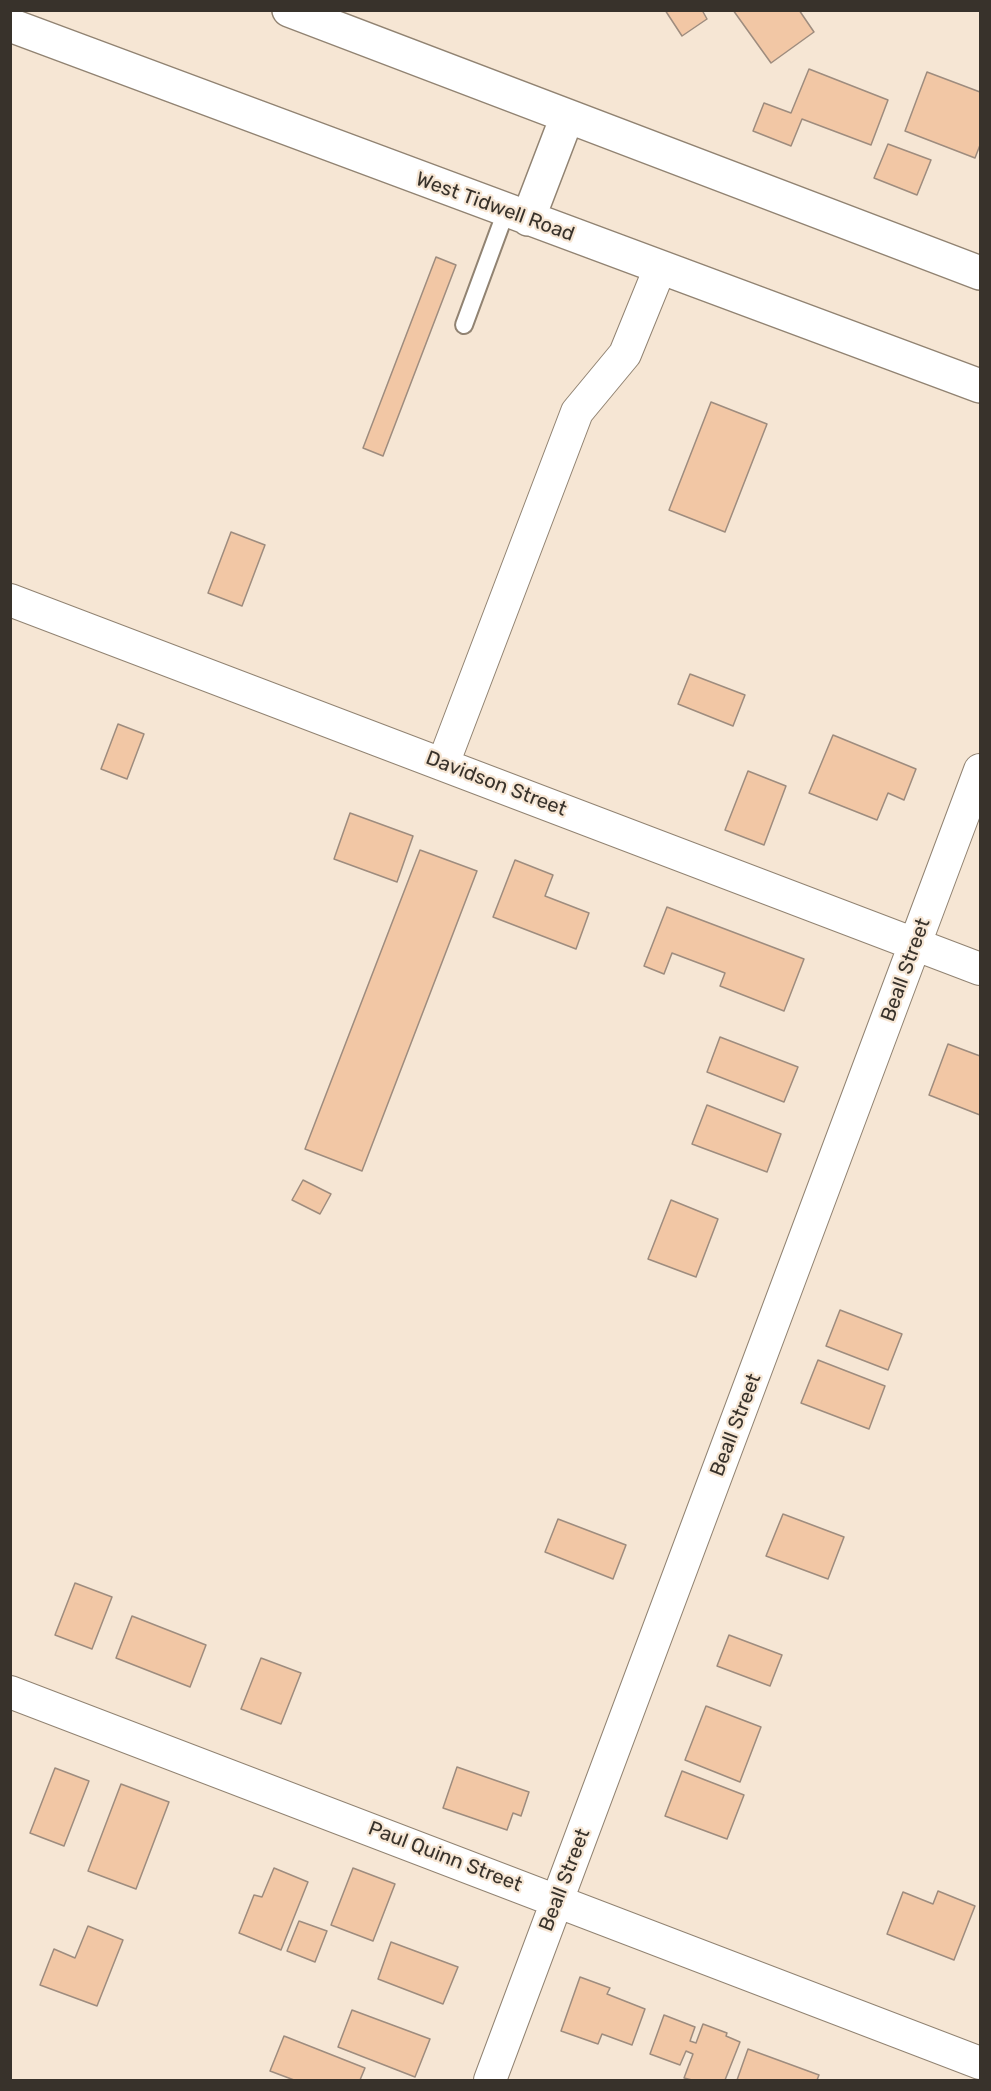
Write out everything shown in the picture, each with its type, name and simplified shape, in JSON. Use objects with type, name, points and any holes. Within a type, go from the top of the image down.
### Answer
[{"type":"main road","points":[[289,10],[981,273]]},
{"type":"main road","name":"West Tidwell Road","points":[[10,25],[981,386]]},
{"type":"main road","points":[[517,215],[567,117]]},
{"type":"street","points":[[443,764],[578,412],[625,354],[660,268]]},
{"type":"street","name":"Davidson Street","points":[[10,600],[981,969]]},
{"type":"street","name":"Beall Street","points":[[490,2080],[916,945],[974,810],[981,770]]},
{"type":"street","name":"Paul Quinn Street","points":[[10,1692],[981,2062]]},
{"type":"lane","points":[[464,326],[517,215]]},
{"type":"building","points":[[665,10],[702,10],[707,19],[682,36]]},
{"type":"building","points":[[733,10],[799,10],[814,32],[771,63]]},
{"type":"building","points":[[809,69],[888,100],[871,145],[802,119],[791,146],[753,131],[764,103],[791,113]]},
{"type":"building","points":[[927,72],[980,92],[980,145],[975,158],[905,131]]},
{"type":"building","points":[[888,144],[931,160],[917,195],[874,178]]},
{"type":"building","points":[[436,257],[456,265],[383,456],[363,448]]},
{"type":"building","points":[[711,402],[767,424],[725,532],[669,510]]},
{"type":"building","points":[[231,532],[265,545],[242,606],[208,593]]},
{"type":"building","points":[[690,674],[745,695],[733,726],[678,704]]},
{"type":"building","points":[[118,724],[144,734],[127,779],[101,769]]},
{"type":"building","points":[[833,735],[916,769],[904,800],[888,793],[877,820],[809,793]]},
{"type":"building","points":[[748,771],[786,786],[764,845],[725,830]]},
{"type":"building","points":[[350,813],[413,836],[397,882],[334,859]]},
{"type":"building","points":[[420,850],[477,871],[362,1171],[305,1149]]},
{"type":"building","points":[[515,860],[553,875],[545,896],[589,913],[576,949],[493,917]]},
{"type":"building","points":[[667,907],[804,959],[784,1011],[720,986],[725,973],[672,953],[664,974],[644,966]]},
{"type":"building","points":[[720,1037],[798,1067],[784,1102],[707,1072]]},
{"type":"building","points":[[948,1044],[980,1056],[980,1115],[929,1095]]},
{"type":"building","points":[[707,1105],[781,1134],[767,1172],[692,1144]]},
{"type":"building","points":[[303,1180],[331,1194],[320,1214],[292,1200]]},
{"type":"building","points":[[671,1200],[718,1219],[696,1277],[648,1259]]},
{"type":"building","points":[[840,1310],[902,1334],[888,1370],[826,1346]]},
{"type":"building","points":[[818,1360],[885,1386],[869,1429],[801,1403]]},
{"type":"building","points":[[783,1514],[844,1537],[828,1579],[766,1556]]},
{"type":"building","points":[[558,1519],[626,1545],[613,1579],[545,1552]]},
{"type":"building","points":[[75,1583],[112,1597],[92,1649],[55,1635]]},
{"type":"building","points":[[132,1616],[206,1645],[190,1687],[116,1658]]},
{"type":"building","points":[[729,1635],[782,1655],[770,1686],[717,1666]]},
{"type":"building","points":[[261,1658],[301,1673],[281,1724],[241,1709]]},
{"type":"building","points":[[706,1706],[761,1727],[740,1782],[685,1760]]},
{"type":"building","points":[[457,1767],[529,1792],[521,1816],[513,1813],[507,1830],[443,1808]]},
{"type":"building","points":[[55,1768],[89,1781],[64,1846],[30,1833]]},
{"type":"building","points":[[682,1771],[744,1795],[727,1839],[665,1816]]},
{"type":"building","points":[[121,1784],[169,1802],[136,1889],[88,1871]]},
{"type":"building","points":[[274,1868],[308,1882],[281,1950],[239,1933],[254,1895],[262,1897]]},
{"type":"building","points":[[353,1868],[395,1884],[373,1941],[331,1925]]},
{"type":"building","points":[[938,1891],[975,1906],[954,1960],[887,1934],[903,1892],[933,1904]]},
{"type":"building","points":[[299,1921],[327,1931],[315,1962],[287,1951]]},
{"type":"building","points":[[88,1926],[123,1940],[97,2006],[40,1985],[54,1949],[75,1958]]},
{"type":"building","points":[[391,1942],[458,1967],[443,2004],[378,1979]]},
{"type":"building","points":[[580,1977],[610,1988],[607,1994],[645,2009],[632,2045],[602,2034],[598,2044],[561,2031]]},
{"type":"building","points":[[352,2010],[430,2039],[415,2077],[338,2047]]},
{"type":"building","points":[[664,2015],[695,2027],[690,2041],[696,2043],[703,2024],[727,2033],[726,2036],[740,2042],[725,2080],[684,2078],[693,2054],[686,2051],[680,2065],[650,2054]]},
{"type":"building","points":[[284,2036],[365,2068],[360,2080],[294,2080],[270,2071]]},
{"type":"building","points":[[748,2049],[819,2075],[817,2080],[737,2080]]}]
